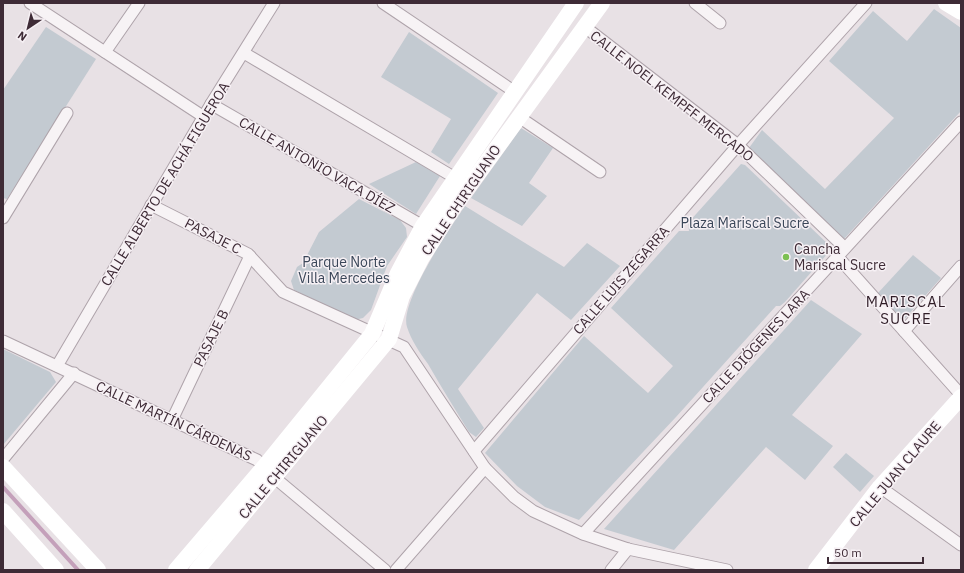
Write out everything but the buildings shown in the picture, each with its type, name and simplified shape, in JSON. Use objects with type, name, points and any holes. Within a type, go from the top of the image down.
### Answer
[{"type":"street","points":[[30,3],[204,117]]},
{"type":"street","points":[[105,52],[140,3]]},
{"type":"street","name":"CALLE ALBERTO DE ACHÁ FIGUEROA","points":[[57,366],[211,104],[274,3]]},
{"type":"street","points":[[383,3],[515,92]]},
{"type":"street","name":"CALLE CHIRIGUANO","points":[[176,570],[270,472],[389,340],[402,296],[421,259],[453,208],[602,3]]},
{"type":"street","points":[[695,3],[720,23]]},
{"type":"street","name":"CALLE LUIS ZEGARRA","points":[[474,452],[738,146],[866,3]]},
{"type":"street","points":[[946,3],[961,12]]},
{"type":"street","name":"CALLE CHIRIGUANO","points":[[197,570],[372,334],[398,273],[423,226],[574,4]]},
{"type":"street","name":"CALLE NOEL KEMPFF MERCADO","points":[[574,4],[588,22],[738,146],[841,253],[904,331],[961,396]]},
{"type":"street","points":[[244,53],[469,186]]},
{"type":"street","name":"CALLE ANTONIO VACA DÍEZ","points":[[211,104],[423,226]]},
{"type":"street","points":[[3,218],[6,206],[67,113]]},
{"type":"street","points":[[519,116],[600,172]]},
{"type":"street","name":"CALLE DIÓGENES LARA","points":[[583,534],[961,122]]},
{"type":"street","name":"PASAJE C","points":[[151,205],[250,256],[283,292],[372,334],[404,347],[485,468],[514,497],[533,511],[583,534],[628,549],[727,570]]},
{"type":"street","name":"PASAJE B","points":[[172,420],[250,256]]},
{"type":"street","points":[[904,331],[961,266]]},
{"type":"street","name":"CALLE MARTÍN CÁRDENAS","points":[[3,341],[257,460],[385,570]]},
{"type":"street","points":[[3,459],[74,373]]},
{"type":"street","name":"CALLE JUAN CLAURE","points":[[816,570],[880,487],[961,396]]},
{"type":"street","points":[[3,467],[98,570]]},
{"type":"street","points":[[396,570],[485,468]]},
{"type":"street","points":[[880,487],[961,545]]},
{"type":"street","points":[[3,511],[56,570]]},
{"type":"street","points":[[611,570],[628,549]]},
{"type":"green space","points":[[934,9],[961,28],[961,111],[844,239],[749,148],[762,130],[825,189],[894,118],[829,61],[873,11],[907,41]]},
{"type":"green space","points":[[46,27],[96,59],[7,199],[3,198],[3,90]]},
{"type":"green space","points":[[409,32],[498,93],[449,164],[431,152],[451,119],[381,77]]},
{"type":"green space","points":[[521,128],[553,148],[529,183],[547,196],[522,226],[471,198]]},
{"type":"green space","points":[[416,162],[440,176],[416,214],[369,184]]},
{"type":"green space","name":"Plaza Mariscal Sucre","points":[[741,164],[745,165],[829,245],[829,252],[785,302],[780,306],[776,306],[676,417],[579,520],[545,507],[517,486],[485,453],[584,336],[648,393],[673,366],[611,308],[679,231],[689,231],[688,223]]},
{"type":"green space","name":"Parque Norte Villa Mercedes","points":[[359,199],[400,220],[406,228],[407,237],[387,266],[371,310],[363,318],[354,320],[294,290],[291,281],[297,267],[303,263],[319,232]]},
{"type":"green space","points":[[465,206],[564,267],[587,243],[620,266],[571,320],[537,293],[458,389],[484,428],[476,437],[469,432],[416,346],[407,327],[407,316],[418,284],[448,231]]},
{"type":"green space","points":[[913,255],[941,278],[902,322],[878,293]]},
{"type":"green space","points":[[811,300],[862,334],[792,415],[833,446],[805,480],[766,447],[674,550],[604,529]]},
{"type":"green space","points":[[3,349],[50,372],[56,382],[3,445]]},
{"type":"green space","points":[[846,453],[874,476],[860,492],[833,467]]},
{"type":"waterway","points":[[3,487],[78,570]]},
{"type":"place","name":"Cancha Mariscal Sucre","points":[[786,257]]},
{"type":"district","name":"MARISCAL SUCRE","points":[[906,310]]}]
